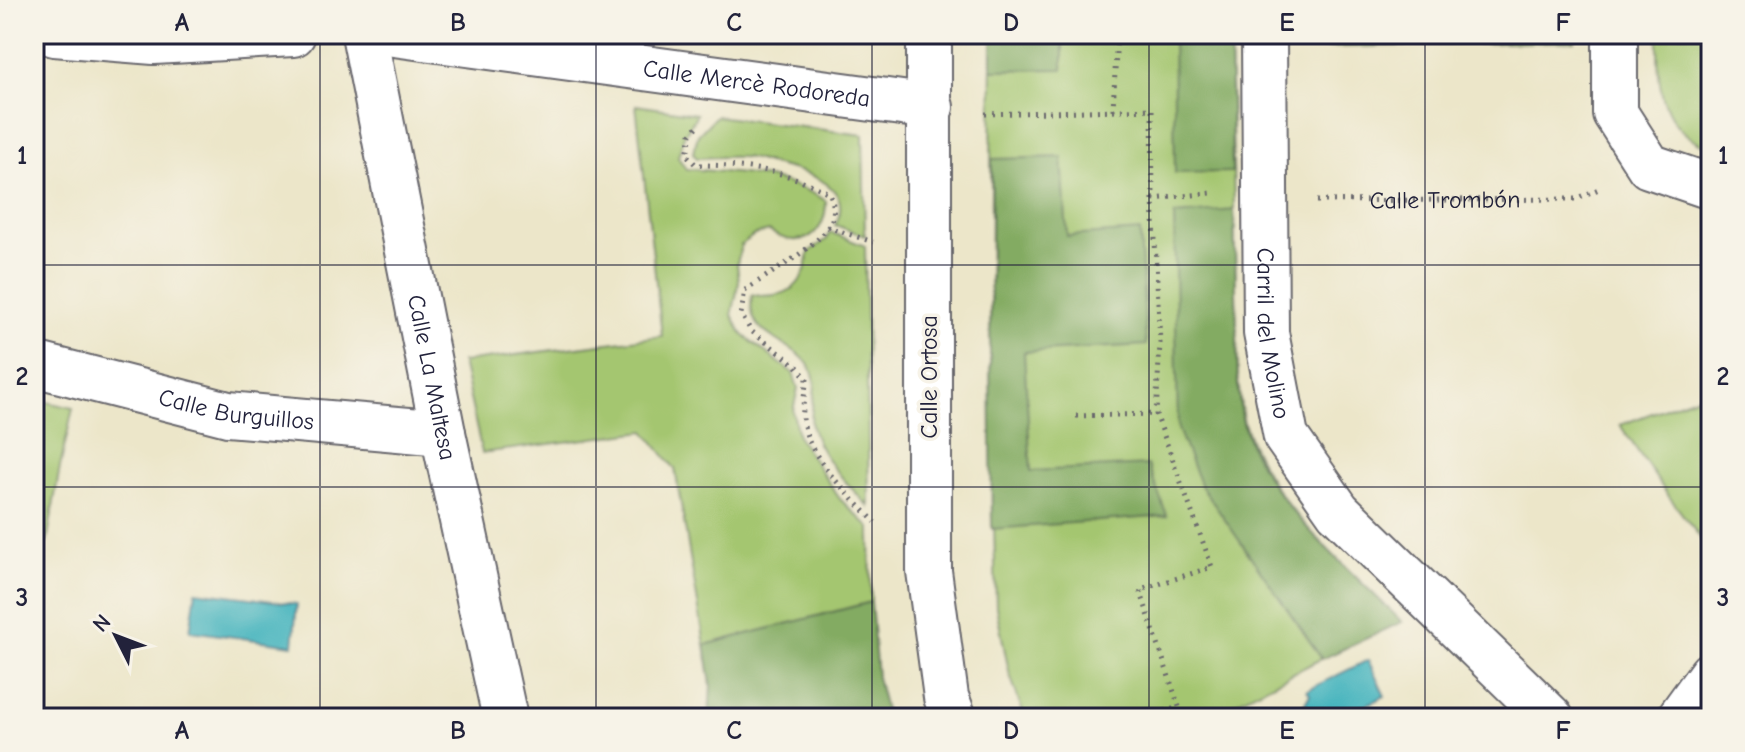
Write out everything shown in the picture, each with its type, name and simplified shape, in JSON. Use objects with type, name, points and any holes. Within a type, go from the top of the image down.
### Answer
[{"type":"street","points":[[54,34],[154,42],[293,34]]},
{"type":"street","name":"Calle La Maltesa","points":[[364,34],[443,433],[505,718]]},
{"type":"street","name":"Calle Mercè Rodoreda","points":[[394,34],[931,107]]},
{"type":"street","name":"Calle Ortosa","points":[[929,34],[929,571],[946,697],[954,718]]},
{"type":"street","name":"Carril del Molino","points":[[1264,34],[1266,333],[1286,437],[1338,511],[1551,718]]},
{"type":"street","points":[[1615,34],[1615,113],[1649,166],[1711,187]]},
{"type":"street","name":"Calle Burguillos","points":[[34,364],[228,414],[443,433]]},
{"type":"street","points":[[1679,718],[1711,674]]},
{"type":"path","points":[[1113,110],[1117,34]]},
{"type":"path","points":[[985,114],[1152,109],[1160,343],[1156,414],[1212,567],[1140,590],[1179,707],[1140,718]]},
{"type":"path","points":[[699,124],[691,134],[687,155],[696,165],[743,165],[809,182],[830,194],[834,206],[831,221],[822,236],[745,290],[741,314],[751,331],[796,365],[807,379],[803,418],[807,435],[822,462],[875,522]]},
{"type":"path","points":[[1153,199],[1188,195]]},
{"type":"path","name":"Calle Trombón","points":[[1314,201],[1575,199]]},
{"type":"path","points":[[827,227],[873,242]]},
{"type":"path","points":[[1076,416],[1156,414]]},
{"type":"green space","points":[[992,34],[1230,34],[1238,380],[1244,423],[1271,481],[1290,507],[1333,555],[1402,622],[1352,643],[1205,718],[1025,718],[1009,672],[996,607],[990,353]]},
{"type":"green space","points":[[992,34],[1063,34],[1063,69],[992,70]]},
{"type":"green space","points":[[1173,34],[1230,34],[1232,172],[1175,173]]},
{"type":"green space","points":[[1310,34],[1575,34],[1575,41],[1310,48]]},
{"type":"green space","points":[[1658,34],[1711,34],[1711,148],[1680,129],[1670,116],[1661,86]]},
{"type":"green space","points":[[636,105],[697,114],[684,136],[678,157],[686,169],[777,180],[826,201],[821,224],[809,237],[791,240],[769,231],[754,235],[741,245],[737,264],[739,282],[732,315],[743,335],[793,373],[798,388],[793,411],[798,437],[840,499],[870,528],[871,602],[705,645],[675,469],[645,431],[482,453],[462,362],[662,336]]},
{"type":"green space","points":[[716,116],[863,135],[865,236],[835,225],[840,211],[839,199],[832,189],[810,175],[748,158],[697,158],[693,153],[698,135]]},
{"type":"green space","points":[[1062,157],[1067,236],[1140,231],[1146,345],[1024,352],[1031,471],[1148,465],[1167,516],[992,529],[992,159]]},
{"type":"green space","points":[[1234,210],[1239,397],[1251,447],[1285,502],[1332,554],[1402,622],[1322,659],[1200,484],[1178,429],[1174,215]]},
{"type":"green space","points":[[830,232],[865,246],[869,507],[836,470],[816,438],[811,420],[815,384],[812,371],[795,351],[763,331],[752,310],[752,295],[784,293],[798,282],[809,252],[827,239]]},
{"type":"green space","points":[[1711,391],[1711,552],[1620,425]]},
{"type":"green space","points":[[34,399],[73,408],[47,542],[34,540]]},
{"type":"green space","points":[[871,602],[877,677],[887,718],[709,718],[711,685],[705,645]]},
{"type":"water","points":[[196,591],[297,604],[293,645],[190,631]]},
{"type":"water","points":[[1368,660],[1385,696],[1339,718],[1308,716],[1303,707],[1310,694],[1307,690]]}]
